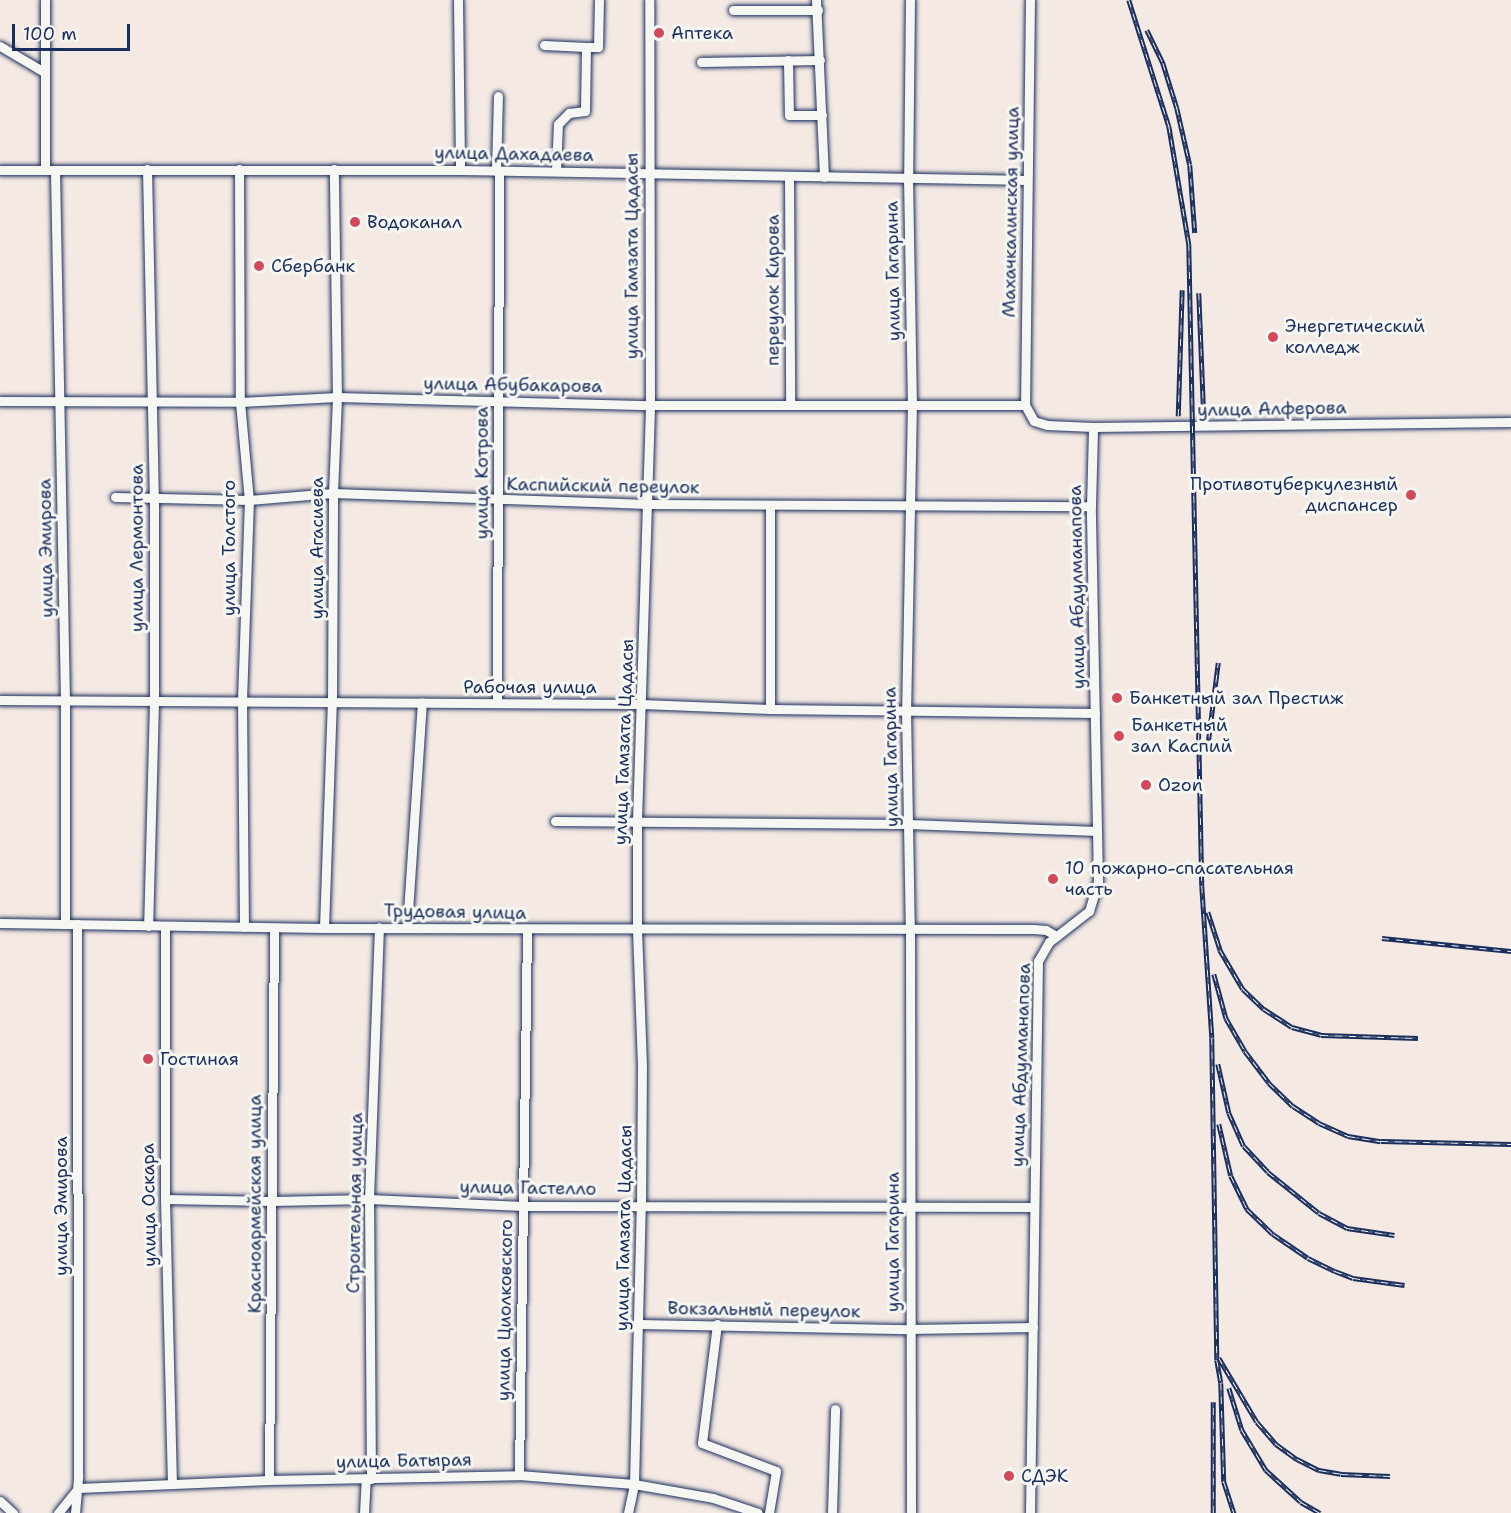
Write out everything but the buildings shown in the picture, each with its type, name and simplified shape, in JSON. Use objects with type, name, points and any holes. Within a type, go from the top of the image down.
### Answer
[{"type":"street","name":"улица Эмирова","points":[[45,0],[44,72],[60,400],[65,700],[65,924]]},
{"type":"street","points":[[458,0],[460,170]]},
{"type":"street","points":[[544,45],[598,47],[598,0]]},
{"type":"street","name":"улица Гамзата Цадасы","points":[[628,1513],[634,1484],[641,1206],[642,1066],[637,929],[650,405],[649,0]]},
{"type":"street","points":[[816,0],[824,177]]},
{"type":"street","name":"улица Гагарина","points":[[910,0],[908,177],[912,403],[906,709],[910,930],[911,1513]]},
{"type":"street","name":"Махачкалинская улица","points":[[1030,0],[1025,405],[1034,421]]},
{"type":"street","points":[[734,10],[818,10]]},
{"type":"street","points":[[0,46],[44,72]]},
{"type":"street","points":[[556,171],[558,124],[569,113],[585,111],[586,47]]},
{"type":"street","points":[[788,60],[789,115],[822,115]]},
{"type":"street","points":[[701,62],[820,60]]},
{"type":"street","name":"улица Котрова","points":[[497,703],[500,500],[498,96]]},
{"type":"street","name":"улица Лермонтова","points":[[147,169],[154,499],[154,702],[148,926]]},
{"type":"street","name":"улица Толстого","points":[[239,169],[240,402],[249,500],[242,699],[244,927]]},
{"type":"street","name":"улица Агасиева","points":[[324,928],[332,702],[333,494],[337,397],[334,169]]},
{"type":"street","name":"улица Дахадаева","points":[[0,170],[460,170],[1027,180]]},
{"type":"street","name":"переулок Кирова","points":[[789,176],[790,404]]},
{"type":"street","name":"улица Абубакарова","points":[[0,401],[240,402],[337,397],[650,405],[912,403],[1025,405]]},
{"type":"street","name":"улица Алферова","points":[[1034,421],[1047,425],[1093,427],[1511,423]]},
{"type":"street","name":"улица Абдулманапова","points":[[1030,1513],[1036,976],[1042,951],[1056,936],[1089,911],[1098,881],[1091,506],[1093,427]]},
{"type":"street","name":"Каспийский переулок","points":[[115,497],[249,500],[333,494],[648,504],[1091,506]]},
{"type":"street","points":[[770,505],[770,709]]},
{"type":"street","name":"Рабочая улица","points":[[0,700],[154,702],[242,699],[1095,713]]},
{"type":"street","points":[[407,927],[422,702]]},
{"type":"street","points":[[555,821],[908,824],[1097,831]]},
{"type":"street","name":"Трудовая улица","points":[[0,923],[274,928],[1033,929],[1046,930],[1056,936]]},
{"type":"street","name":"улица Эмирова","points":[[75,1513],[78,1488],[77,924]]},
{"type":"street","name":"улица Оскара","points":[[165,926],[165,1199],[172,1484]]},
{"type":"street","name":"Строительная улица","points":[[364,1513],[368,1479],[369,1199],[379,927]]},
{"type":"street","name":"Красноармейская улица","points":[[269,1480],[274,928]]},
{"type":"street","name":"улица Циолковского","points":[[519,1475],[527,929]]},
{"type":"street","name":"улица Гастелло","points":[[165,1199],[273,1201],[369,1199],[523,1206],[1034,1207]]},
{"type":"street","name":"Вокзальный переулок","points":[[639,1324],[909,1329],[1033,1327]]},
{"type":"street","points":[[717,1324],[702,1443],[777,1471],[769,1513]]},
{"type":"street","points":[[832,1513],[835,1409]]},
{"type":"street","name":"улица Батырая","points":[[78,1488],[269,1480],[519,1475],[634,1484],[713,1498],[758,1513]]},
{"type":"street","points":[[58,1513],[78,1488]]},
{"type":"street","points":[[0,1501],[13,1513]]},
{"type":"railway","points":[[1129,0],[1169,126],[1189,244],[1202,886],[1212,1038],[1217,1360],[1221,1383],[1224,1482],[1234,1513]]},
{"type":"railway","points":[[1147,30],[1163,63],[1177,108],[1190,165],[1195,233]]},
{"type":"railway","points":[[1178,416],[1182,290]]},
{"type":"railway","points":[[1199,293],[1204,419]]},
{"type":"railway","points":[[1207,751],[1218,663]]},
{"type":"railway","points":[[1208,912],[1220,950],[1243,989],[1264,1009],[1292,1027],[1321,1035],[1418,1038]]},
{"type":"railway","points":[[1382,938],[1511,951]]},
{"type":"railway","points":[[1214,974],[1226,1018],[1245,1051],[1269,1083],[1293,1106],[1319,1123],[1348,1136],[1381,1141],[1511,1144]]},
{"type":"railway","points":[[1218,1064],[1229,1113],[1244,1146],[1268,1172],[1319,1213],[1347,1228],[1394,1235]]},
{"type":"railway","points":[[1219,1124],[1231,1176],[1247,1209],[1273,1234],[1308,1258],[1353,1278],[1405,1285]]},
{"type":"railway","points":[[1219,1358],[1257,1422],[1276,1444],[1297,1459],[1319,1470],[1341,1474],[1390,1476]]},
{"type":"railway","points":[[1229,1388],[1242,1430],[1266,1470],[1301,1502],[1320,1513]]},
{"type":"railway","points":[[1213,1402],[1213,1513]]},
{"type":"place","name":"Аптека","points":[[659,33]]},
{"type":"place","name":"Водоканал","points":[[355,222]]},
{"type":"place","name":"Сбербанк","points":[[259,266]]},
{"type":"place","name":"Энергетический колледж","points":[[1273,337]]},
{"type":"place","name":"Противотуберкулезный диспансер","points":[[1411,495]]},
{"type":"place","name":"Банкетный зал Престиж","points":[[1117,698]]},
{"type":"place","name":"Банкетный зал Каспий","points":[[1119,736]]},
{"type":"place","name":"Ozon","points":[[1146,785]]},
{"type":"place","name":"10 пожарно-спасательная часть","points":[[1053,879]]},
{"type":"place","name":"Гостиная","points":[[148,1059]]},
{"type":"place","name":"СДЭК","points":[[1009,1476]]}]
